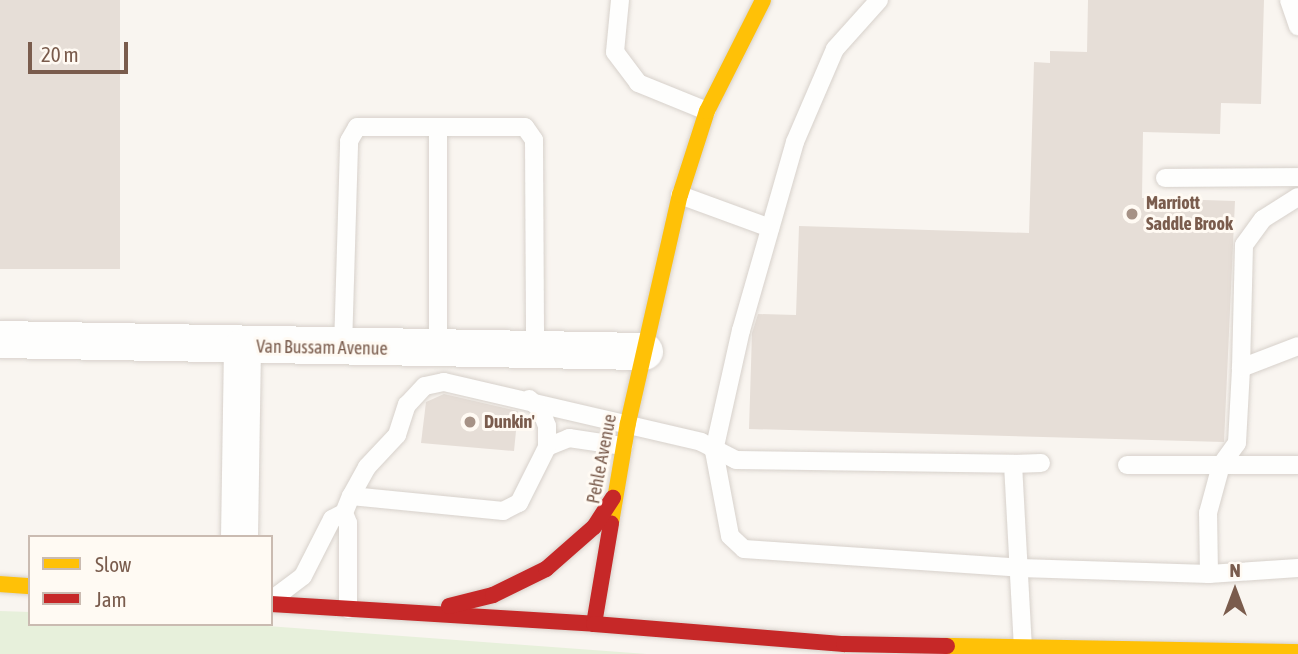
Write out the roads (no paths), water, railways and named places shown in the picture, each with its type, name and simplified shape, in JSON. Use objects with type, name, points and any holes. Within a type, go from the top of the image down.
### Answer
[{"type":"main road","name":"Pehle Avenue","points":[[594,624],[628,423],[680,195],[707,111],[763,0]]},
{"type":"main road","points":[[424,613],[493,595],[546,569],[594,527],[614,496]]},
{"type":"main road","points":[[0,584],[28,586]]},
{"type":"main road","points":[[273,601],[348,609],[594,624],[844,644],[1023,651],[1298,652]]},
{"type":"main road","points":[[844,644],[900,654]]},
{"type":"street","name":"Van Bussam Avenue","points":[[0,340],[242,347],[643,351]]},
{"type":"street","points":[[239,535],[242,347]]},
{"type":"lane","points":[[620,0],[615,52],[638,83],[707,111]]},
{"type":"lane","points":[[879,0],[835,48],[795,142],[770,228],[714,451],[730,536],[744,549],[1020,568],[1209,575],[1298,568]]},
{"type":"lane","points":[[1289,0],[1298,26]]},
{"type":"lane","points":[[343,348],[349,141],[357,127],[525,127],[534,140],[535,350]]},
{"type":"lane","points":[[438,127],[438,349]]},
{"type":"lane","points":[[1164,178],[1298,177]]},
{"type":"lane","points":[[680,195],[770,228]]},
{"type":"lane","points":[[1209,575],[1208,513],[1221,465],[1237,443],[1244,245],[1263,219],[1298,197]]},
{"type":"lane","points":[[1241,369],[1298,346]]},
{"type":"lane","points":[[273,599],[303,576],[332,519],[347,505],[367,467],[397,435],[407,405],[425,386],[444,382],[529,399],[701,442],[736,460],[1041,463]]},
{"type":"lane","points":[[347,505],[503,511],[519,503],[547,447],[547,426],[541,410],[529,399]]},
{"type":"lane","points":[[547,447],[569,438],[624,446]]},
{"type":"lane","points":[[1013,464],[1023,651]]},
{"type":"lane","points":[[1127,465],[1298,465]]},
{"type":"lane","points":[[347,505],[348,609]]},
{"type":"place","name":"Marriott Saddle Brook","points":[[1132,214]]},
{"type":"place","name":"Dunkin'","points":[[470,422]]}]
